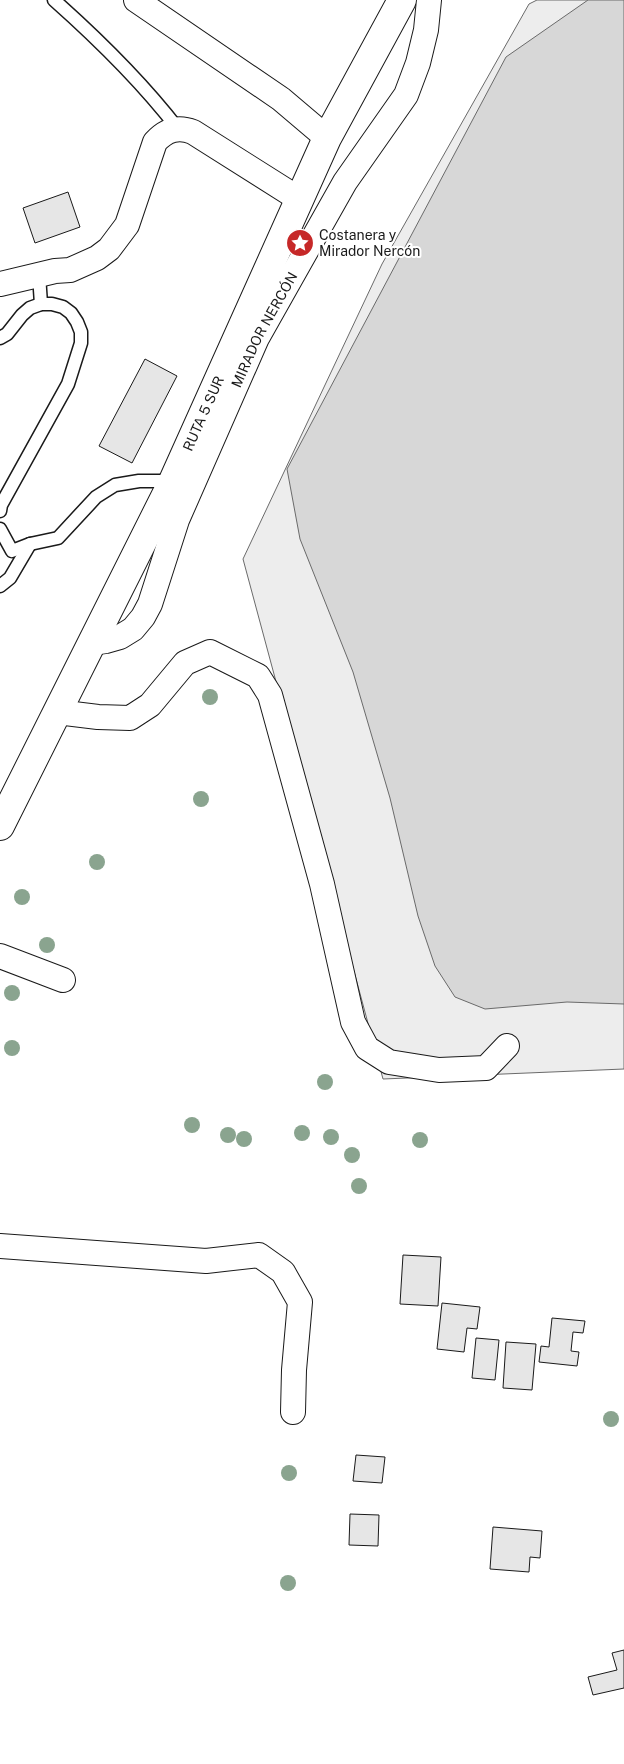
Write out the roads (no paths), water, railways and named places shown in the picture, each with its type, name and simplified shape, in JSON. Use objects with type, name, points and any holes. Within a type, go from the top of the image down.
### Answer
[{"type":"highway","name":"RUTA 5 SUR","points":[[2,819],[173,481],[327,138],[402,0]]},
{"type":"street","points":[[136,0],[281,99],[327,138]]},
{"type":"street","name":"MIRADOR NERCÓN","points":[[92,643],[106,642],[120,637],[132,629],[143,617],[150,604],[178,520],[257,338],[345,182],[406,94],[418,63],[426,30],[429,0]]},
{"type":"street","points":[[0,284],[70,270],[97,258],[109,249],[127,225],[155,142],[162,134],[171,130],[178,129],[193,132],[299,199]]},
{"type":"street","points":[[57,712],[98,717],[130,718],[150,705],[185,663],[210,652],[258,676],[270,695],[322,884],[354,1022],[367,1048],[389,1062],[439,1070],[486,1068],[507,1046]]},
{"type":"street","points":[[0,956],[63,980]]},
{"type":"street","points":[[0,1246],[206,1261],[259,1255],[283,1272],[300,1302],[294,1370],[293,1412]]},
{"type":"lane","points":[[54,0],[90,32],[136,78],[178,129]]},
{"type":"lane","points":[[39,275],[41,304]]},
{"type":"lane","points":[[0,338],[7,334],[26,311],[41,304],[52,304],[62,307],[71,313],[81,332],[81,343],[68,384],[0,511]]},
{"type":"lane","points":[[0,529],[12,551],[30,544],[58,538],[96,497],[115,485],[139,481],[173,481]]},
{"type":"lane","points":[[0,586],[10,578],[30,544]]},
{"type":"place","name":"Costanera y Mirador Nercón","points":[[300,243]]}]
